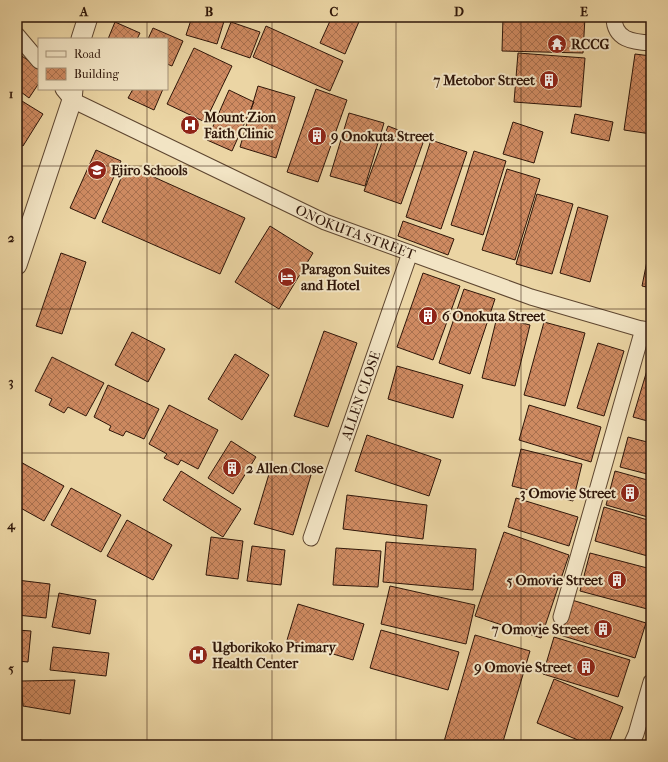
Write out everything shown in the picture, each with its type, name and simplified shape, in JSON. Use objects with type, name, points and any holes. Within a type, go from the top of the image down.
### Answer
[{"type":"street","points":[[81,38],[88,17]]},
{"type":"street","points":[[614,17],[614,25],[621,36],[633,42],[651,43]]},
{"type":"street","points":[[17,35],[38,60]]},
{"type":"street","points":[[17,265],[69,93]]},
{"type":"street","name":"ONOKUTA STREET","points":[[69,93],[325,222],[531,297],[647,330]]},
{"type":"street","name":"ALLEN CLOSE","points":[[311,538],[410,253]]},
{"type":"street","points":[[561,617],[647,330]]},
{"type":"street","points":[[631,745],[636,734],[651,682]]},
{"type":"building","points":[[192,17],[225,18],[217,44],[186,35]]},
{"type":"building","points":[[320,17],[361,17],[345,54],[320,43],[330,21]]},
{"type":"building","points":[[503,17],[585,17],[583,53],[502,51]]},
{"type":"building","points":[[115,22],[140,33],[138,38],[108,38]]},
{"type":"building","points":[[231,22],[260,32],[250,58],[221,48]]},
{"type":"building","points":[[266,26],[343,61],[330,91],[253,57]]},
{"type":"building","points":[[153,28],[183,41],[172,66],[168,64],[168,38],[148,38]]},
{"type":"building","points":[[194,48],[232,66],[205,122],[167,104]]},
{"type":"building","name":"7 Metobor Street","points":[[518,53],[585,58],[581,107],[514,102]]},
{"type":"building","points":[[19,54],[38,67],[38,84],[29,98],[17,89],[17,57]]},
{"type":"building","points":[[635,54],[651,56],[651,134],[624,130]]},
{"type":"building","points":[[258,86],[295,97],[276,158],[240,147]]},
{"type":"building","name":"9 Onokuta Street","points":[[316,89],[347,100],[318,182],[287,172]]},
{"type":"building","points":[[132,90],[163,90],[154,110],[128,98]]},
{"type":"building","points":[[229,90],[254,102],[232,151],[207,140]]},
{"type":"building","points":[[17,98],[43,114],[23,146],[17,143]]},
{"type":"building","points":[[349,113],[384,123],[365,186],[330,176]]},
{"type":"building","points":[[575,114],[613,122],[609,141],[571,133]]},
{"type":"building","points":[[513,122],[543,132],[534,163],[503,154]]},
{"type":"building","points":[[388,126],[424,140],[401,204],[364,191]]},
{"type":"building","points":[[431,140],[467,152],[441,229],[406,217]]},
{"type":"building","points":[[96,150],[121,161],[95,219],[70,208]]},
{"type":"building","points":[[474,151],[506,161],[483,235],[451,225]]},
{"type":"building","points":[[127,165],[245,218],[220,274],[102,222]]},
{"type":"building","points":[[507,169],[540,179],[515,260],[482,250]]},
{"type":"building","points":[[537,194],[573,204],[552,274],[516,264]]},
{"type":"building","points":[[578,207],[608,216],[590,282],[560,273]]},
{"type":"building","points":[[403,221],[454,239],[448,255],[398,236]]},
{"type":"building","points":[[270,226],[313,253],[279,309],[235,282]]},
{"type":"building","points":[[651,241],[651,288],[642,286]]},
{"type":"building","points":[[61,253],[86,262],[62,334],[36,326]]},
{"type":"building","name":"6 Onokuta Street","points":[[423,273],[460,286],[433,360],[397,347]]},
{"type":"building","points":[[464,289],[495,299],[470,374],[439,363]]},
{"type":"building","points":[[497,317],[530,325],[515,386],[482,378]]},
{"type":"building","points":[[544,322],[585,333],[565,406],[524,395]]},
{"type":"building","points":[[324,331],[357,343],[328,427],[294,416]]},
{"type":"building","points":[[132,332],[165,349],[148,382],[115,365]]},
{"type":"building","points":[[598,343],[624,351],[604,416],[577,408]]},
{"type":"building","points":[[235,354],[269,375],[242,420],[208,399]]},
{"type":"building","points":[[52,357],[104,383],[86,416],[68,407],[64,413],[49,405],[52,399],[35,391]]},
{"type":"building","points":[[651,357],[651,422],[633,417]]},
{"type":"building","points":[[397,366],[463,385],[453,418],[388,399]]},
{"type":"building","points":[[108,385],[159,409],[144,439],[126,431],[123,436],[109,430],[111,426],[94,417]]},
{"type":"building","points":[[169,405],[218,430],[198,469],[181,460],[178,465],[164,458],[167,454],[149,444]]},
{"type":"building","points":[[529,405],[601,427],[591,462],[519,440]]},
{"type":"building","points":[[367,435],[441,460],[429,496],[355,471]]},
{"type":"building","points":[[628,437],[651,443],[651,475],[620,467]]},
{"type":"building","name":"2 Allen Close","points":[[231,441],[256,457],[233,494],[208,478]]},
{"type":"building","points":[[521,449],[582,464],[573,501],[512,486]]},
{"type":"building","points":[[17,460],[64,486],[44,521],[17,506]]},
{"type":"building","points":[[272,464],[311,475],[293,535],[254,524]]},
{"type":"building","points":[[181,471],[241,509],[223,537],[163,500]]},
{"type":"building","name":"3 Omovie Street","points":[[615,471],[651,481],[651,518],[606,505]]},
{"type":"building","points":[[71,488],[121,515],[101,552],[51,525]]},
{"type":"building","points":[[347,495],[427,505],[423,539],[343,529]]},
{"type":"building","points":[[516,498],[578,517],[569,546],[508,527]]},
{"type":"building","points":[[604,507],[651,521],[651,557],[595,541]]},
{"type":"building","points":[[127,520],[172,545],[153,580],[107,556]]},
{"type":"building","points":[[504,532],[569,555],[541,638],[475,616]]},
{"type":"building","points":[[211,537],[243,541],[238,579],[206,575]]},
{"type":"building","points":[[386,542],[476,549],[473,590],[383,582]]},
{"type":"building","points":[[252,546],[285,550],[281,585],[247,581]]},
{"type":"building","points":[[336,548],[381,551],[378,587],[333,585]]},
{"type":"building","name":"5 Omovie Street","points":[[590,553],[651,569],[651,610],[580,591]]},
{"type":"building","points":[[17,580],[50,584],[46,618],[17,615]]},
{"type":"building","points":[[390,586],[475,605],[466,644],[381,624]]},
{"type":"building","points":[[59,593],[96,600],[90,634],[52,627]]},
{"type":"building","name":"7 Omovie Street","points":[[572,600],[646,623],[635,658],[560,635]]},
{"type":"building","points":[[298,604],[364,624],[353,660],[287,640]]},
{"type":"building","points":[[17,630],[31,631],[28,662],[17,661]]},
{"type":"building","points":[[381,630],[459,652],[448,690],[370,668]]},
{"type":"building","points":[[475,635],[530,651],[502,745],[443,745]]},
{"type":"building","name":"9 Omovie Street","points":[[554,637],[630,660],[618,697],[543,674]]},
{"type":"building","points":[[53,647],[109,653],[106,676],[50,670]]},
{"type":"building","points":[[554,679],[623,707],[608,745],[590,745],[537,723]]},
{"type":"building","points":[[75,680],[70,714],[23,706],[21,681]]},
{"type":"building","points":[[40,740],[65,745],[39,745]]},
{"type":"place","name":"RCCG","points":[[557,44]]},
{"type":"place","name":"7 Metobor Street","points":[[549,80]]},
{"type":"place","name":"Mount Zion Faith Clinic","points":[[190,125]]},
{"type":"place","name":"9 Onokuta Street","points":[[317,136]]},
{"type":"place","name":"Ejiro Schools","points":[[97,170]]},
{"type":"place","name":"Paragon Suites and Hotel","points":[[287,277]]},
{"type":"place","name":"6 Onokuta Street","points":[[428,316]]},
{"type":"place","name":"2 Allen Close","points":[[232,468]]},
{"type":"place","name":"3 Omovie Street","points":[[630,493]]},
{"type":"place","name":"5 Omovie Street","points":[[617,580]]},
{"type":"place","name":"7 Omovie Street","points":[[603,629]]},
{"type":"place","name":"Ugborikoko Primary Health Center","points":[[198,655]]},
{"type":"place","name":"9 Omovie Street","points":[[586,667]]}]
